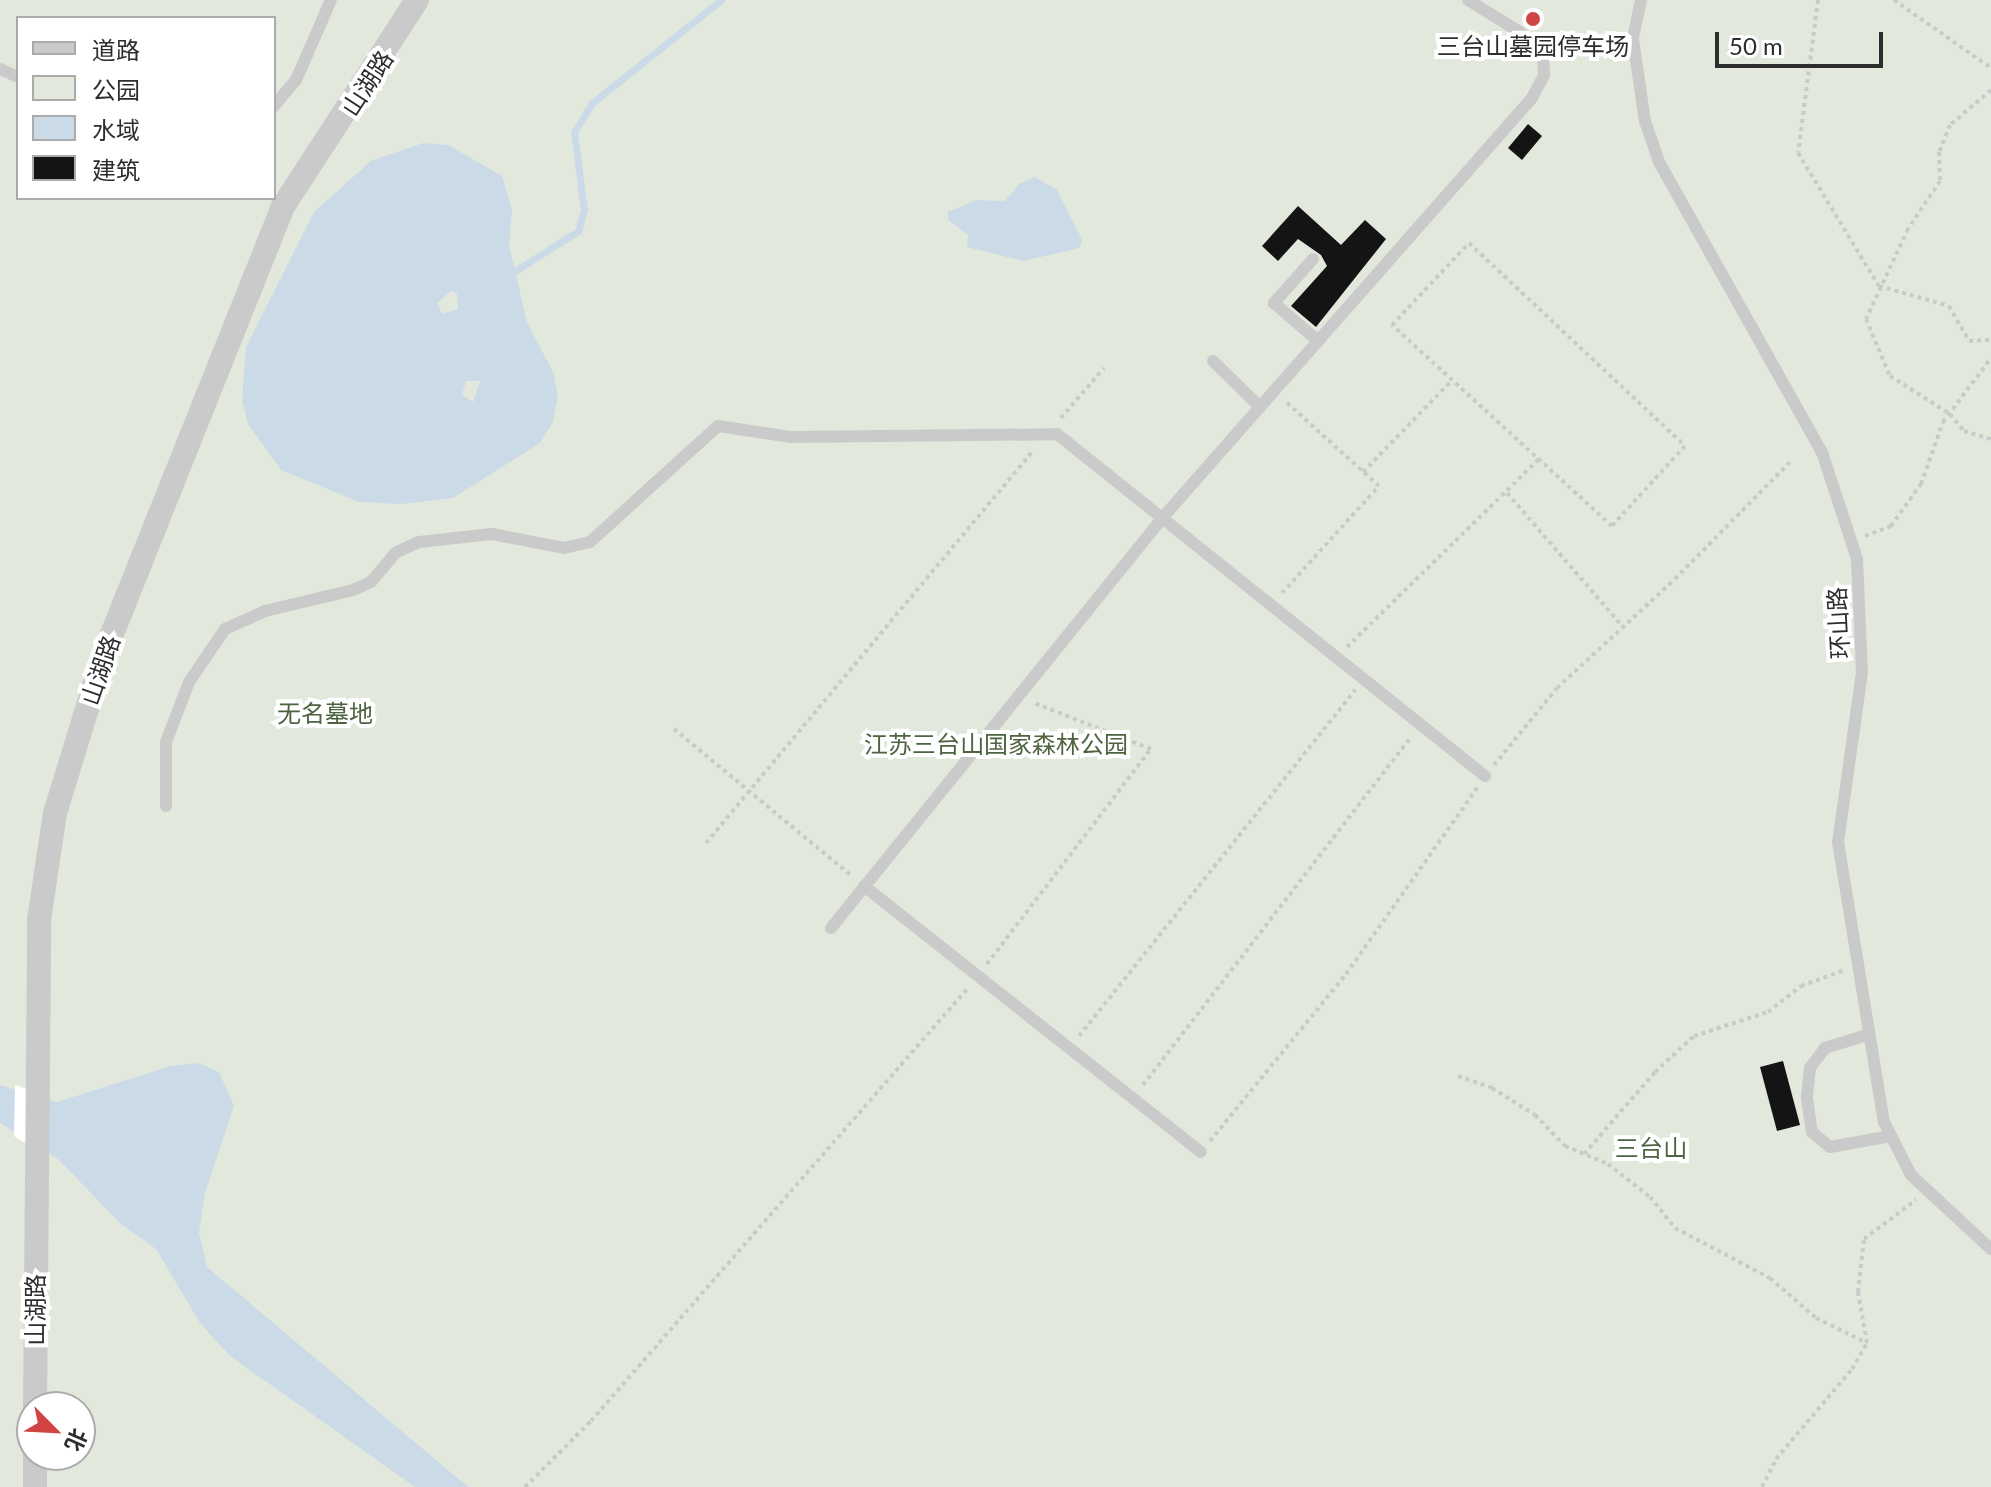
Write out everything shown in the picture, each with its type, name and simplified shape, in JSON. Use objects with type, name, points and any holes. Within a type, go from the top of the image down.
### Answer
[{"type":"street","name":"山湖路","points":[[35,1391],[39,920],[55,813],[104,654],[282,208],[417,0]]},
{"type":"lane","points":[[276,104],[296,80],[331,0]]},
{"type":"lane","points":[[831,928],[1164,516],[1539,87],[1544,64],[1539,47],[1468,0]]},
{"type":"lane","name":"环山路","points":[[1641,0],[1633,39],[1645,121],[1659,162],[1822,452],[1857,559],[1862,672],[1838,842],[1855,966],[1884,1122],[1911,1175],[1991,1249]]},
{"type":"lane","points":[[1313,259],[1274,303],[1318,341]]},
{"type":"lane","points":[[1213,361],[1260,407]]},
{"type":"lane","points":[[166,806],[166,742],[189,682],[213,641],[225,629],[265,611],[317,601],[371,582],[405,547],[492,534],[564,548],[590,542],[718,426],[791,437],[1046,435],[1068,441],[1164,516],[1362,682],[1485,776]]},
{"type":"lane","points":[[864,886],[1201,1152]]},
{"type":"lane","points":[[1867,1035],[1825,1048],[1810,1068],[1807,1098],[1812,1132],[1830,1147],[1891,1136]]},
{"type":"path","points":[[1818,0],[1798,153],[1879,286],[1949,306],[1969,341],[1991,340]]},
{"type":"path","points":[[1894,0],[1991,68]]},
{"type":"path","points":[[1991,90],[1950,125],[1939,152],[1940,181],[1908,229],[1866,319],[1890,376],[1950,414],[1964,431],[1991,439]]},
{"type":"path","points":[[1469,243],[1685,446],[1612,526],[1539,459],[1392,325],[1469,243]]},
{"type":"path","points":[[1851,541],[1891,526],[1921,484],[1950,414],[1991,358]]},
{"type":"path","points":[[706,843],[1104,368]]},
{"type":"path","points":[[1363,472],[1452,380]]},
{"type":"path","points":[[1271,606],[1379,486],[1275,391]]},
{"type":"path","points":[[1335,660],[1407,584],[1507,493],[1539,459]]},
{"type":"path","points":[[1201,1152],[1346,974],[1485,776],[1557,688],[1791,461]]},
{"type":"path","points":[[1507,493],[1623,627]]},
{"type":"path","points":[[1069,1049],[1362,682]]},
{"type":"path","points":[[525,1487],[601,1409],[978,976],[1151,749],[1018,697]]},
{"type":"path","points":[[1132,1098],[1420,726]]},
{"type":"path","points":[[674,729],[864,886]]},
{"type":"path","points":[[1584,1154],[1655,1072],[1694,1036],[1768,1012],[1801,986],[1855,966]]},
{"type":"path","points":[[1458,1076],[1492,1088],[1535,1115],[1565,1146],[1608,1164],[1650,1197],[1675,1228],[1770,1278],[1816,1318],[1867,1343]]},
{"type":"path","points":[[1762,1487],[1776,1459],[1852,1369],[1867,1343],[1858,1292],[1864,1239],[1927,1191]]},
{"type":"green space","name":"三台山","points":[[0,0],[1991,0],[1991,1487],[0,1487]]},
{"type":"water","points":[[423,143],[448,145],[502,176],[512,210],[509,245],[527,322],[554,374],[558,396],[553,422],[540,443],[453,498],[401,504],[359,502],[281,470],[248,424],[242,400],[246,347],[314,212],[371,161]],"holes":[[[451,291],[457,294],[458,309],[442,314],[437,303]],[[466,381],[480,381],[473,402],[462,395]]]},
{"type":"water","points":[[1035,177],[1057,190],[1082,239],[1080,248],[1023,261],[967,247],[968,235],[948,220],[948,212],[976,200],[1005,201],[1019,184]]},
{"type":"water","points":[[199,1063],[219,1072],[234,1106],[205,1193],[199,1233],[207,1267],[468,1487],[415,1487],[230,1356],[200,1323],[156,1249],[121,1224],[59,1160],[0,1123],[0,1085],[57,1102],[171,1066]]},
{"type":"pier","points":[[15,1085],[47,1095],[46,1156],[14,1136]]},
{"type":"building","points":[[1528,124],[1542,136],[1522,160],[1508,148]]},
{"type":"building","points":[[1298,206],[1341,245],[1365,220],[1386,239],[1316,327],[1291,306],[1327,266],[1321,255],[1298,239],[1278,261],[1262,246]]},
{"type":"building","points":[[1783,1061],[1800,1125],[1777,1131],[1760,1067]]},
{"type":"waterway","points":[[515,271],[578,231],[584,210],[574,132],[592,103],[721,0]]},
{"type":"place","name":"三台山墓园停车场","points":[[1533,19]]},
{"type":"park label","name":"无名墓地","points":[[325,713]]},
{"type":"park label","name":"江苏三台山国家森林公园","points":[[996,744]]}]
